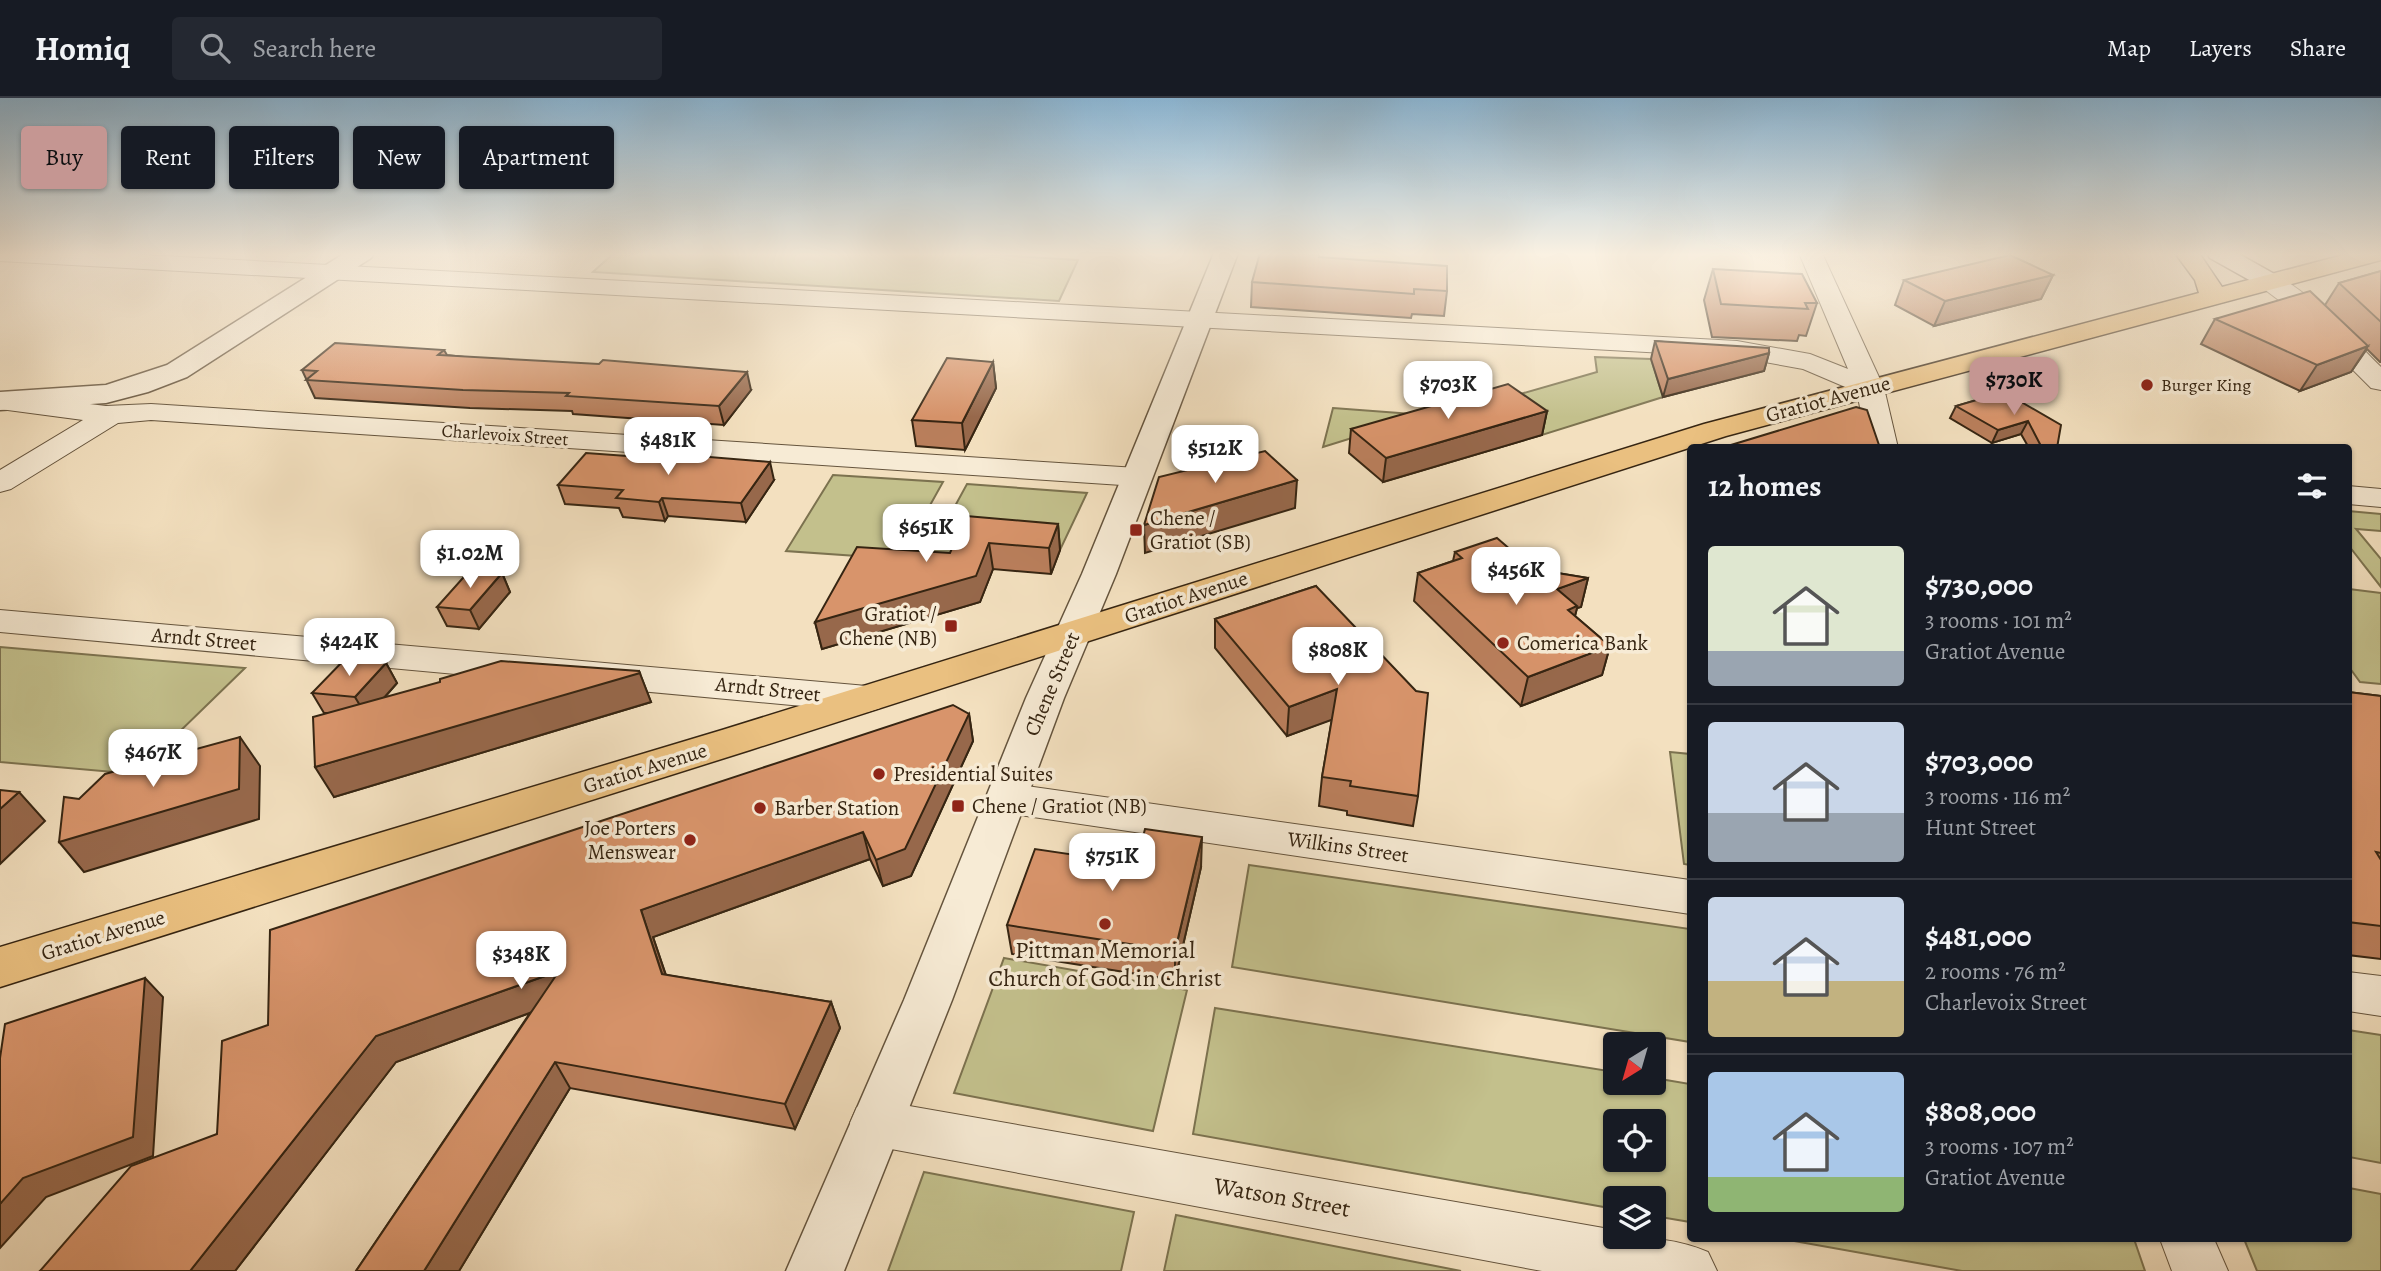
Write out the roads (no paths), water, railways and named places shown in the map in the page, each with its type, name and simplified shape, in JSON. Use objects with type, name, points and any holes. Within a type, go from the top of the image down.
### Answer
[{"type":"main road","name":"Gratiot Avenue","points":[[0,967],[867,699],[1716,430],[2169,308]]},
{"type":"street","points":[[1,401],[106,394],[138,386],[177,371],[276,308]]},
{"type":"street","points":[[964,308],[1737,349],[1810,362],[1870,388]]},
{"type":"street","name":"Chene Street","points":[[815,1271],[928,1000],[1006,798],[1203,308]]},
{"type":"street","points":[[1835,308],[1870,388],[1882,444]]},
{"type":"street","points":[[2305,308],[2381,382]]},
{"type":"street","points":[[2347,349],[2381,352]]},
{"type":"street","points":[[0,483],[108,415],[135,405],[156,392],[177,371]]},
{"type":"street","name":"Charlevoix Street","points":[[1,401],[108,415],[151,412],[1137,477]]},
{"type":"street","points":[[2352,495],[2381,498]]},
{"type":"street","name":"Arndt Street","points":[[0,621],[867,699]]},
{"type":"street","name":"Wilkins Street","points":[[1006,798],[1687,897]]},
{"type":"street","points":[[2352,992],[2381,996]]},
{"type":"street","name":"Watson Street","points":[[875,1123],[1689,1271]]},
{"type":"street","points":[[2189,1242],[2200,1271]]},
{"type":"place","name":"Burger King","points":[[2147,385]]},
{"type":"place","name":"Chene / Gratiot (SB)","points":[[1136,530]]},
{"type":"place","name":"Gratiot / Chene (NB)","points":[[951,626]]},
{"type":"place","name":"Comerica Bank","points":[[1503,643]]},
{"type":"place","name":"Presidential Suites","points":[[879,774]]},
{"type":"place","name":"Chene / Gratiot (NB)","points":[[958,806]]},
{"type":"place","name":"Barber Station","points":[[760,808]]},
{"type":"place","name":"Joe Porters Menswear","points":[[690,840]]},
{"type":"place","name":"Pittman Memorial Church of God in Christ","points":[[1105,924]]}]
